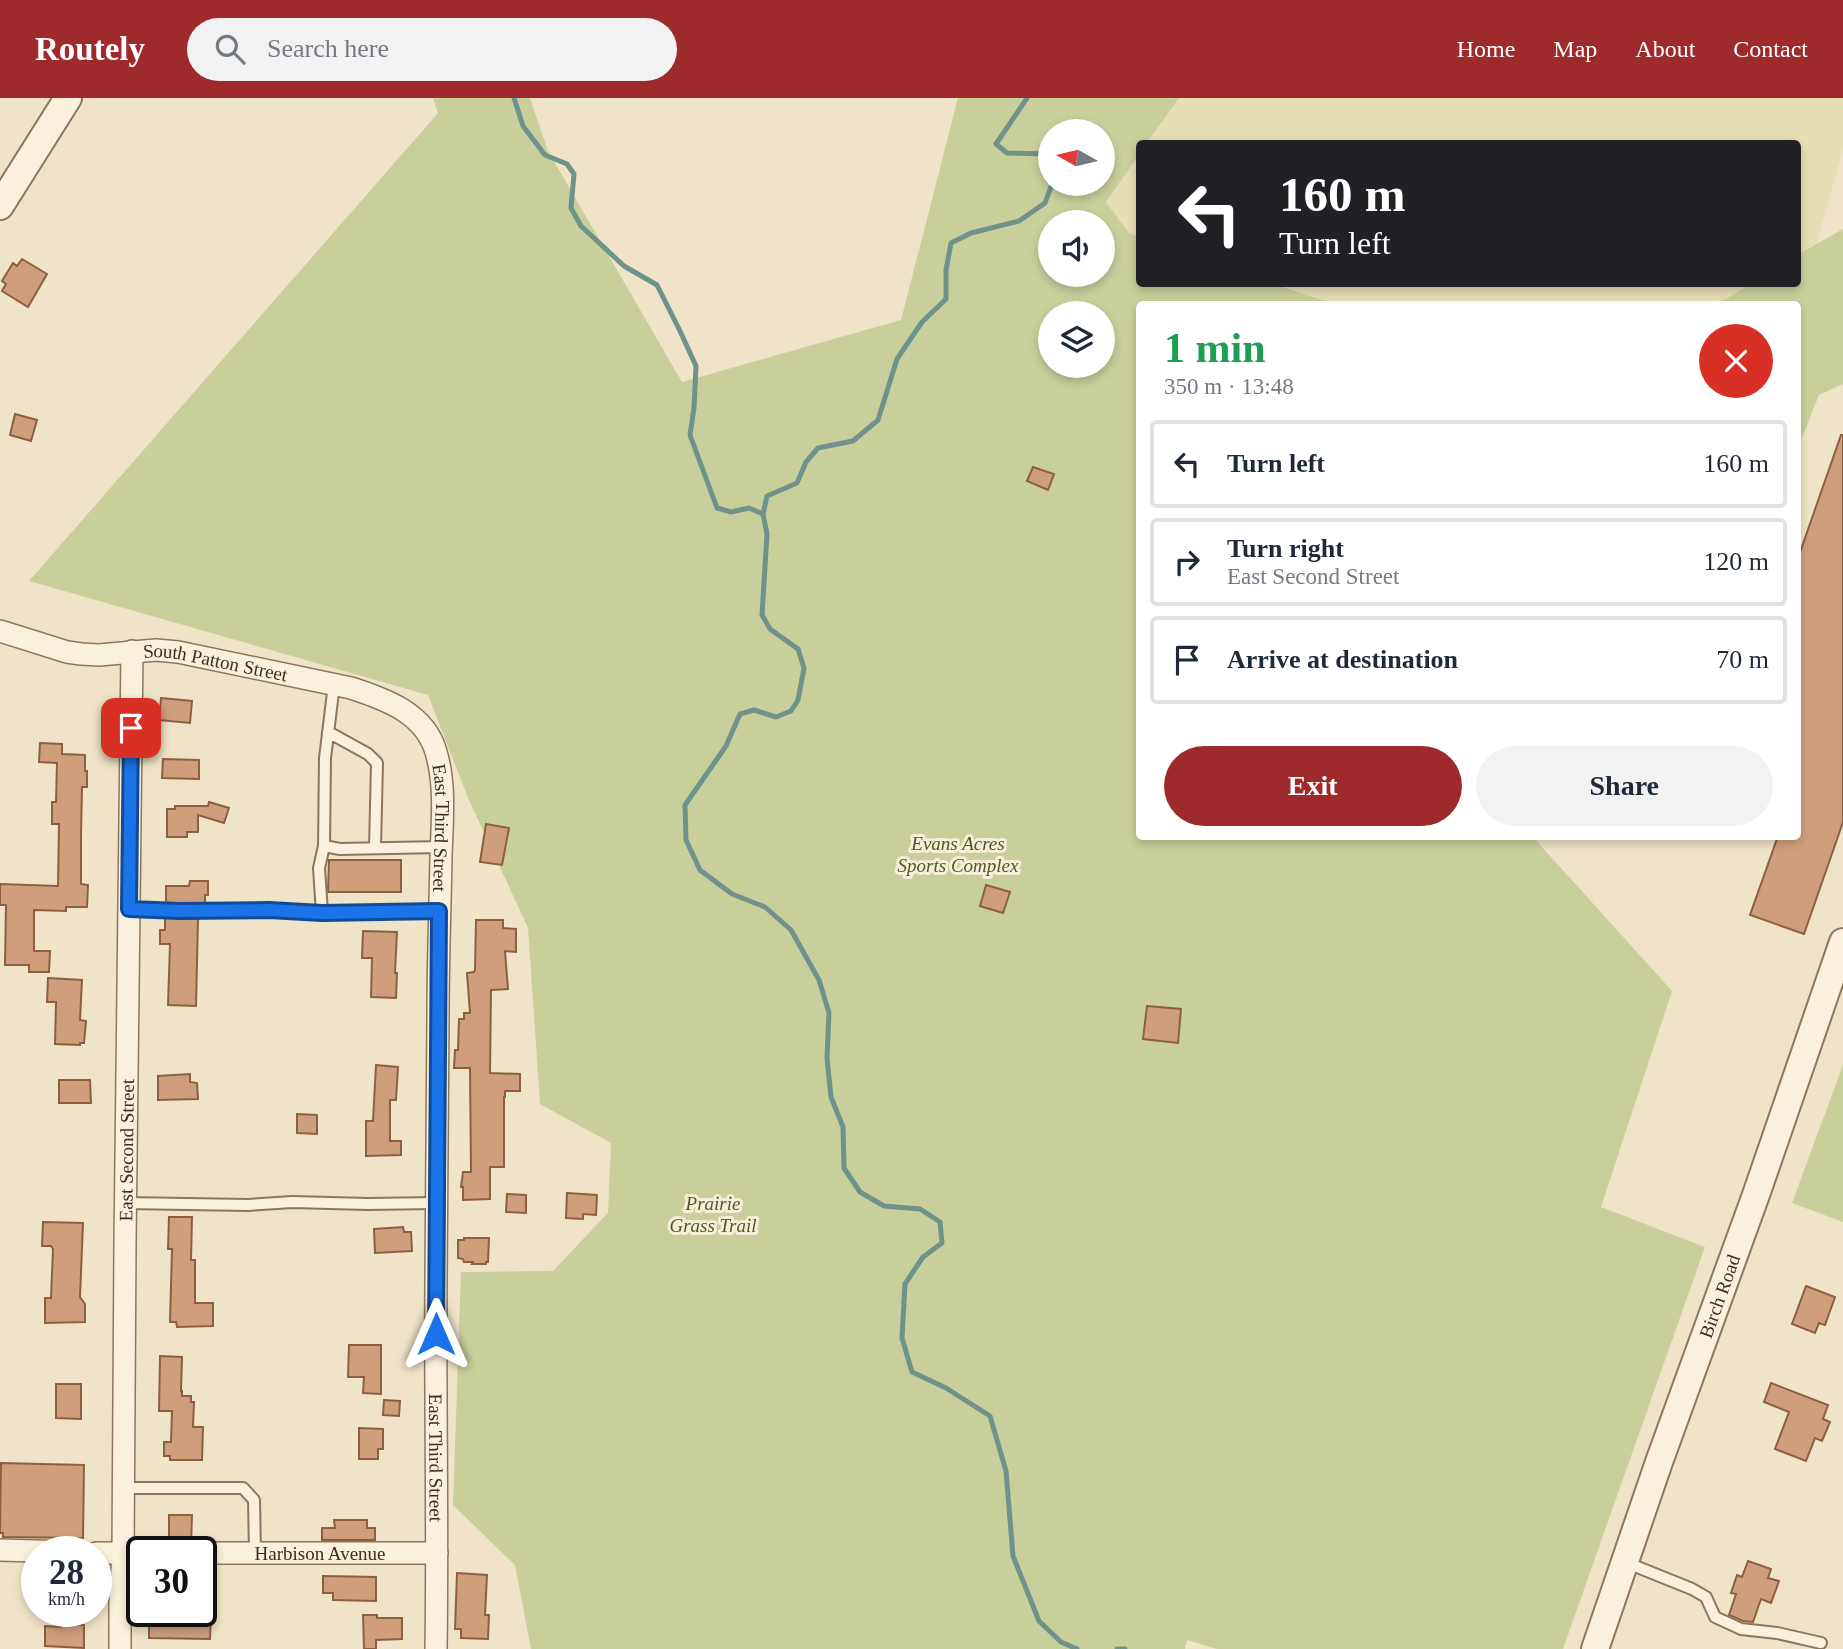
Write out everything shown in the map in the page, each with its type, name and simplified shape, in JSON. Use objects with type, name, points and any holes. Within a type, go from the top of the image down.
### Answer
[{"type":"street","points":[[0,206],[68,98]]},
{"type":"street","name":"South Patton Street","points":[[0,631],[67,652],[99,655],[132,651],[177,652],[334,684],[375,696],[394,705],[422,726]]},
{"type":"street","name":"East Second Street","points":[[131,1536],[124,1488],[132,651]]},
{"type":"street","name":"East Third Street","points":[[422,726],[436,751],[442,800],[436,1202],[436,1649]]},
{"type":"street","name":"Birch Road","points":[[1595,1649],[1843,942]]},
{"type":"street","points":[[0,1550],[21,1551]]},
{"type":"street","name":"Harbison Avenue","points":[[217,1553],[437,1553]]},
{"type":"street","name":"East Second Street","points":[[120,1649],[120,1603],[126,1580]]},
{"type":"lane","points":[[322,913],[319,868],[324,846],[325,758],[334,684]]},
{"type":"lane","points":[[328,732],[368,754],[377,763],[375,848]]},
{"type":"lane","points":[[324,846],[340,849],[441,847]]},
{"type":"lane","points":[[129,909],[322,913],[439,911]]},
{"type":"lane","points":[[125,1203],[248,1205],[292,1202],[436,1202]]},
{"type":"lane","points":[[124,1488],[243,1488],[254,1500],[255,1553]]},
{"type":"lane","points":[[1625,1562],[1706,1597],[1715,1617],[1741,1629],[1777,1633],[1821,1643]]},
{"type":"shaded area","points":[[1179,98],[1843,98],[1843,149],[1817,243],[1801,253],[1801,140],[1150,140]]},
{"type":"shaded area","points":[[1136,159],[1136,236],[1129,233],[1115,214],[1115,210],[1106,202],[1110,196],[1115,196],[1115,189]]},
{"type":"shaded area","points":[[1283,287],[1746,287],[1722,301],[1325,301]]},
{"type":"green space","points":[[433,98],[530,98],[548,151],[682,382],[901,320],[958,98],[1179,98],[1149,140],[1136,140],[1136,159],[1115,189],[1115,119],[1038,119],[1038,196],[1110,196],[1106,202],[1112,210],[1038,210],[1038,287],[1115,287],[1115,214],[1129,233],[1136,236],[1136,287],[1283,287],[1325,301],[1136,301],[1136,840],[1536,840],[1672,991],[1601,1207],[1705,1247],[1563,1649],[1217,1649],[1187,1640],[1185,1649],[531,1649],[515,1565],[453,1505],[461,1272],[553,1271],[608,1213],[611,1143],[540,1104],[528,928],[468,798],[428,695],[29,581],[438,113]]},
{"type":"green space","points":[[1843,229],[1843,384],[1819,395],[1801,440],[1801,301],[1722,301],[1746,287],[1801,287],[1801,253]]},
{"type":"green space","points":[[1843,1065],[1843,1222],[1792,1203]]},
{"type":"building","points":[[22,259],[47,274],[28,307],[2,291],[6,284],[2,281],[13,263],[17,266]]},
{"type":"building","points":[[15,414],[37,420],[31,441],[10,435]]},
{"type":"building","points":[[1843,435],[1843,822],[1804,934],[1750,915],[1777,840],[1801,840],[1801,550]]},
{"type":"building","points":[[1033,467],[1054,474],[1048,490],[1027,481]]},
{"type":"building","points":[[161,698],[192,701],[190,723],[159,720]]},
{"type":"building","points":[[40,743],[62,744],[62,754],[85,755],[87,787],[82,787],[81,884],[88,885],[87,907],[66,907],[66,911],[34,910],[34,951],[50,951],[49,972],[29,972],[29,965],[5,965],[6,905],[0,905],[0,884],[58,886],[59,824],[52,824],[52,802],[56,802],[57,763],[39,762]]},
{"type":"building","points":[[163,759],[199,760],[199,779],[162,778]]},
{"type":"building","points":[[209,802],[229,808],[224,823],[198,815],[198,832],[187,832],[187,837],[167,837],[167,809],[175,809],[175,806],[208,806]]},
{"type":"building","points":[[486,824],[509,828],[502,865],[480,862]]},
{"type":"building","points":[[329,860],[401,860],[401,892],[328,892]]},
{"type":"building","points":[[190,881],[208,881],[205,903],[166,903],[166,886],[189,886]]},
{"type":"building","points":[[986,885],[1010,892],[1003,913],[980,906]]},
{"type":"building","points":[[165,918],[198,919],[196,1006],[168,1005],[170,944],[160,944],[160,930],[165,930]]},
{"type":"building","points":[[476,920],[503,920],[503,928],[516,929],[516,952],[505,951],[508,989],[491,990],[490,1073],[520,1074],[520,1091],[505,1091],[504,1167],[490,1167],[490,1199],[463,1200],[463,1172],[471,1172],[470,1068],[454,1068],[455,1050],[458,1050],[459,1019],[464,1019],[464,1013],[470,1013],[467,973],[475,970]]},
{"type":"building","points":[[363,931],[397,932],[396,998],[371,997],[372,958],[362,958]]},
{"type":"building","points":[[48,978],[82,980],[80,1020],[86,1021],[84,1043],[55,1044],[56,1002],[47,1002]]},
{"type":"building","points":[[1147,1006],[1181,1009],[1178,1043],[1143,1039]]},
{"type":"building","points":[[376,1065],[398,1067],[396,1100],[390,1100],[390,1141],[401,1141],[401,1155],[366,1156],[366,1121],[373,1121]]},
{"type":"building","points":[[190,1074],[190,1082],[197,1083],[198,1099],[158,1100],[158,1076]]},
{"type":"building","points":[[59,1080],[90,1080],[91,1103],[59,1103]]},
{"type":"building","points":[[297,1114],[317,1115],[317,1134],[297,1133]]},
{"type":"building","points":[[567,1193],[597,1195],[596,1215],[583,1214],[583,1219],[566,1218]]},
{"type":"building","points":[[507,1194],[526,1195],[526,1213],[506,1212]]},
{"type":"building","points":[[169,1217],[192,1217],[191,1260],[195,1260],[195,1303],[213,1303],[213,1326],[177,1327],[176,1322],[170,1322],[172,1249],[168,1249]]},
{"type":"building","points":[[43,1222],[83,1223],[80,1297],[85,1304],[85,1322],[45,1323],[45,1298],[51,1298],[53,1249],[51,1246],[42,1246]]},
{"type":"building","points":[[403,1227],[404,1232],[411,1232],[412,1251],[375,1253],[374,1229]]},
{"type":"building","points":[[489,1238],[486,1264],[472,1264],[473,1262],[464,1262],[458,1258],[458,1240]]},
{"type":"building","points":[[1806,1286],[1835,1297],[1825,1325],[1819,1323],[1815,1333],[1792,1324]]},
{"type":"building","points":[[349,1345],[381,1345],[381,1394],[363,1393],[364,1377],[348,1377]]},
{"type":"building","points":[[160,1356],[182,1357],[181,1391],[182,1396],[191,1396],[191,1402],[194,1402],[193,1427],[203,1427],[202,1460],[170,1460],[170,1456],[164,1456],[164,1442],[171,1442],[172,1411],[159,1411]]},
{"type":"building","points":[[1771,1383],[1828,1405],[1823,1419],[1830,1422],[1822,1441],[1815,1438],[1806,1461],[1775,1449],[1789,1412],[1764,1402]]},
{"type":"building","points":[[56,1384],[81,1384],[81,1419],[56,1418]]},
{"type":"building","points":[[384,1400],[400,1401],[399,1416],[383,1415]]},
{"type":"building","points":[[359,1428],[383,1429],[383,1449],[378,1449],[378,1459],[359,1459]]},
{"type":"building","points":[[1,1463],[84,1465],[83,1536],[3,1537],[3,1533],[0,1533]]},
{"type":"building","points":[[169,1515],[192,1515],[191,1536],[169,1536]]},
{"type":"building","points":[[334,1520],[367,1520],[367,1528],[375,1528],[375,1540],[322,1540],[322,1528],[335,1528]]},
{"type":"building","points":[[1748,1561],[1771,1569],[1768,1578],[1779,1581],[1771,1603],[1761,1599],[1753,1622],[1729,1615],[1736,1594],[1731,1593],[1737,1575],[1742,1577]]},
{"type":"building","points":[[457,1573],[487,1575],[485,1615],[489,1615],[488,1639],[461,1638],[461,1629],[455,1629]]},
{"type":"building","points":[[323,1576],[376,1577],[376,1601],[333,1600],[333,1593],[323,1593]]},
{"type":"building","points":[[363,1615],[402,1618],[402,1639],[376,1640],[376,1649],[364,1649]]},
{"type":"building","points":[[45,1627],[84,1627],[84,1648],[45,1646]]},
{"type":"building","points":[[149,1627],[211,1627],[210,1639],[149,1638]]},
{"type":"waterway","points":[[514,98],[523,126],[545,155],[567,164],[574,174],[571,208],[581,226],[624,266],[657,285],[680,331],[696,366],[690,435],[717,508],[731,512],[749,508],[763,514]]},
{"type":"waterway","points":[[1027,98],[996,144],[1007,153],[1038,154]]},
{"type":"waterway","points":[[1048,196],[1045,203],[1019,221],[971,233],[951,243],[946,270],[946,299],[922,322],[897,359],[878,420],[853,441],[818,448],[806,462],[797,483],[767,496],[763,514],[767,534],[762,615],[770,629],[798,649],[804,668],[798,700],[791,711],[776,717],[754,710],[740,714],[726,746],[685,805],[686,840],[700,870],[732,894],[765,907],[791,930],[819,980],[829,1013],[827,1058],[831,1097],[843,1127],[844,1168],[860,1192],[884,1206],[920,1209],[940,1222],[942,1243],[923,1257],[905,1284],[902,1338],[912,1372],[946,1388],[990,1416],[1006,1471],[1013,1556],[1039,1621],[1061,1642],[1077,1649]]},
{"type":"waterway","points":[[1117,1649],[1125,1649]]},
{"type":"route","points":[[131,728],[129,909],[322,913],[439,911],[436,1334]]},
{"type":"park label","name":"Evans Acres Sports Complex","points":[[958,854]]},
{"type":"park label","name":"Prairie Grass Trail","points":[[713,1214]]}]
